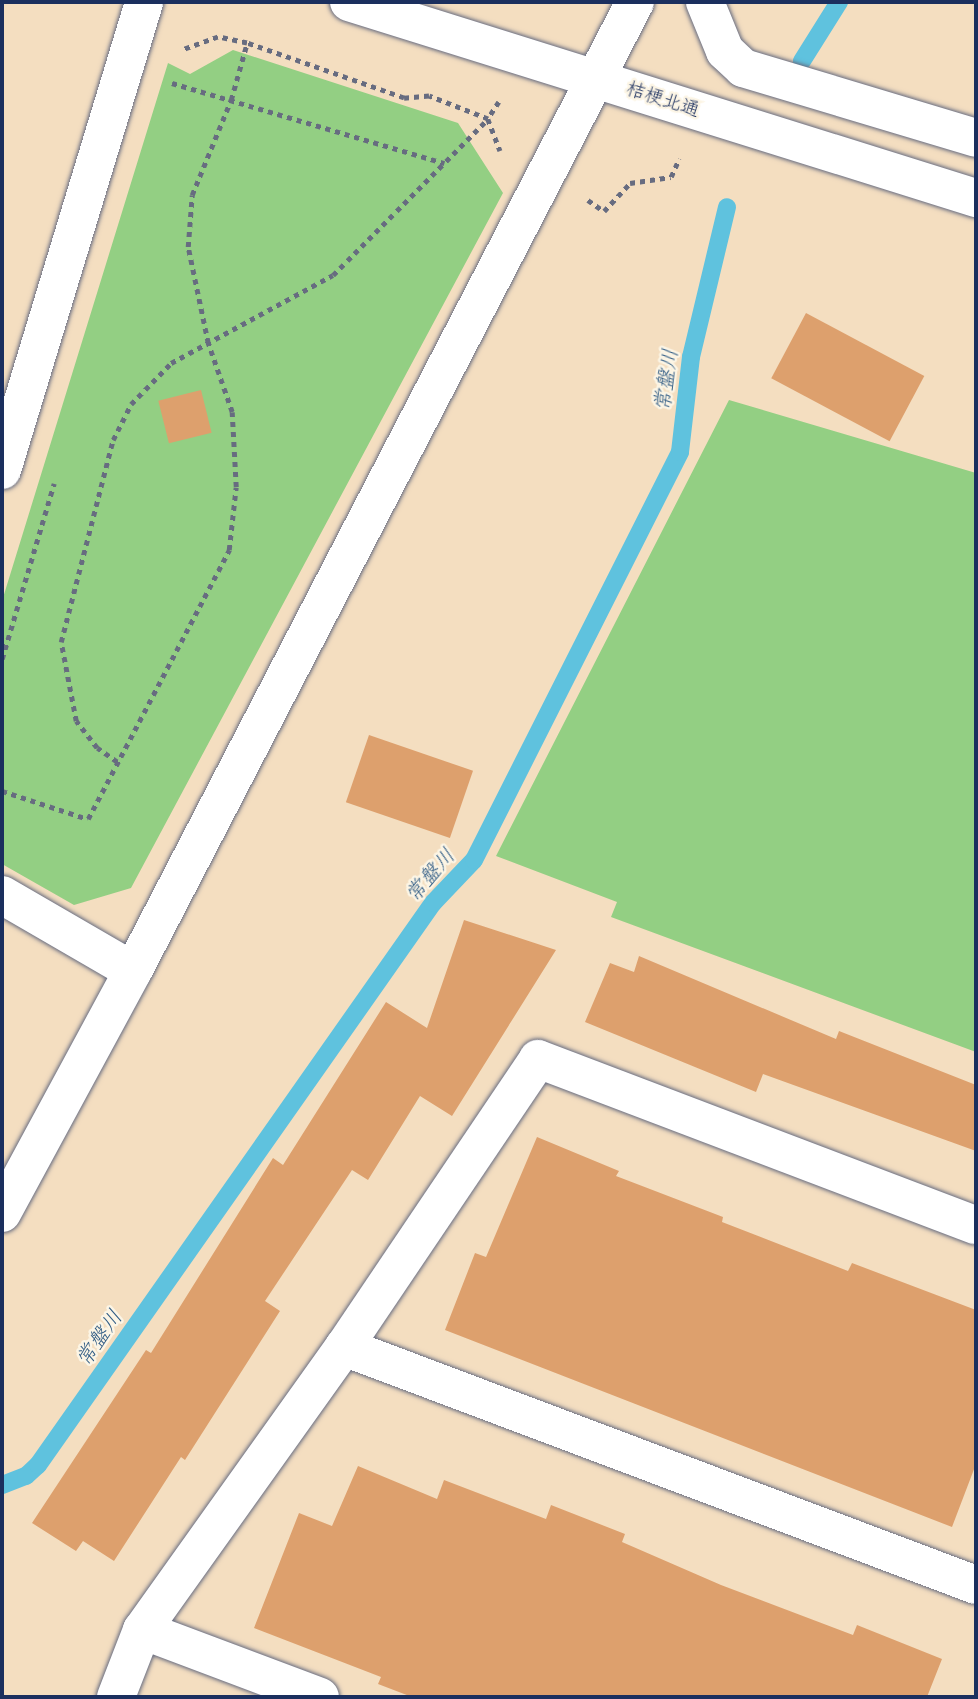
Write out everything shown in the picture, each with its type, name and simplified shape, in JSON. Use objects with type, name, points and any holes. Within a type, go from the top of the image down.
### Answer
[{"type":"street","points":[[2,470],[144,2]]},
{"type":"street","name":"桔梗北通","points":[[349,2],[976,198]]},
{"type":"street","points":[[2,1213],[133,971],[598,78],[635,2]]},
{"type":"street","points":[[705,2],[725,51],[743,68],[976,138]]},
{"type":"street","points":[[2,895],[133,971]]},
{"type":"street","points":[[116,1697],[142,1630],[344,1347],[538,1059],[976,1225]]},
{"type":"street","points":[[344,1347],[976,1585]]},
{"type":"street","points":[[142,1630],[320,1697]]},
{"type":"path","points":[[117,762],[97,748],[76,721],[61,642],[113,440],[131,404],[171,363],[333,275],[488,119],[429,96],[404,98],[247,43],[218,37],[181,50],[178,61]]},
{"type":"path","points":[[2,791],[88,819],[229,550],[236,487],[232,412],[208,343],[188,247],[192,195],[231,100],[247,43]]},
{"type":"path","points":[[168,96],[175,72]]},
{"type":"path","points":[[172,83],[444,163]]},
{"type":"path","points":[[2,659],[57,472]]},
{"type":"green space","points":[[233,50],[458,123],[503,193],[131,888],[74,905],[2,864],[2,601],[168,63],[190,74]]},
{"type":"green space","points":[[729,400],[976,473],[976,1052],[611,917],[617,902],[496,856]]},
{"type":"building","points":[[806,313],[924,376],[890,441],[771,378]]},
{"type":"building","points":[[201,390],[212,433],[169,443],[158,401]]},
{"type":"building","points":[[369,735],[473,771],[450,838],[346,802]]},
{"type":"building","points":[[464,920],[556,950],[452,1116],[420,1096],[368,1180],[352,1170],[265,1301],[280,1311],[185,1460],[181,1457],[114,1561],[83,1541],[76,1551],[32,1523],[146,1350],[151,1353],[273,1158],[283,1165],[386,1002],[427,1028]]},
{"type":"building","points":[[639,956],[836,1039],[839,1031],[976,1085],[976,1151],[763,1074],[756,1092],[585,1022],[610,963],[634,972]]},
{"type":"building","points":[[537,1137],[619,1171],[616,1176],[723,1217],[722,1222],[848,1271],[852,1263],[976,1310],[976,1464],[952,1527],[445,1330],[475,1253],[486,1257]]},
{"type":"building","points":[[358,1466],[437,1499],[444,1480],[546,1519],[551,1505],[625,1534],[622,1542],[721,1585],[853,1635],[857,1625],[942,1659],[927,1697],[412,1697],[378,1684],[381,1677],[254,1628],[299,1513],[332,1526]]},
{"type":"waterway","name":"常盤川","points":[[802,61],[839,2]]},
{"type":"waterway","name":"常盤川","points":[[2,1485],[26,1476],[38,1465],[433,903],[474,860],[680,452],[691,357],[727,207]]}]
